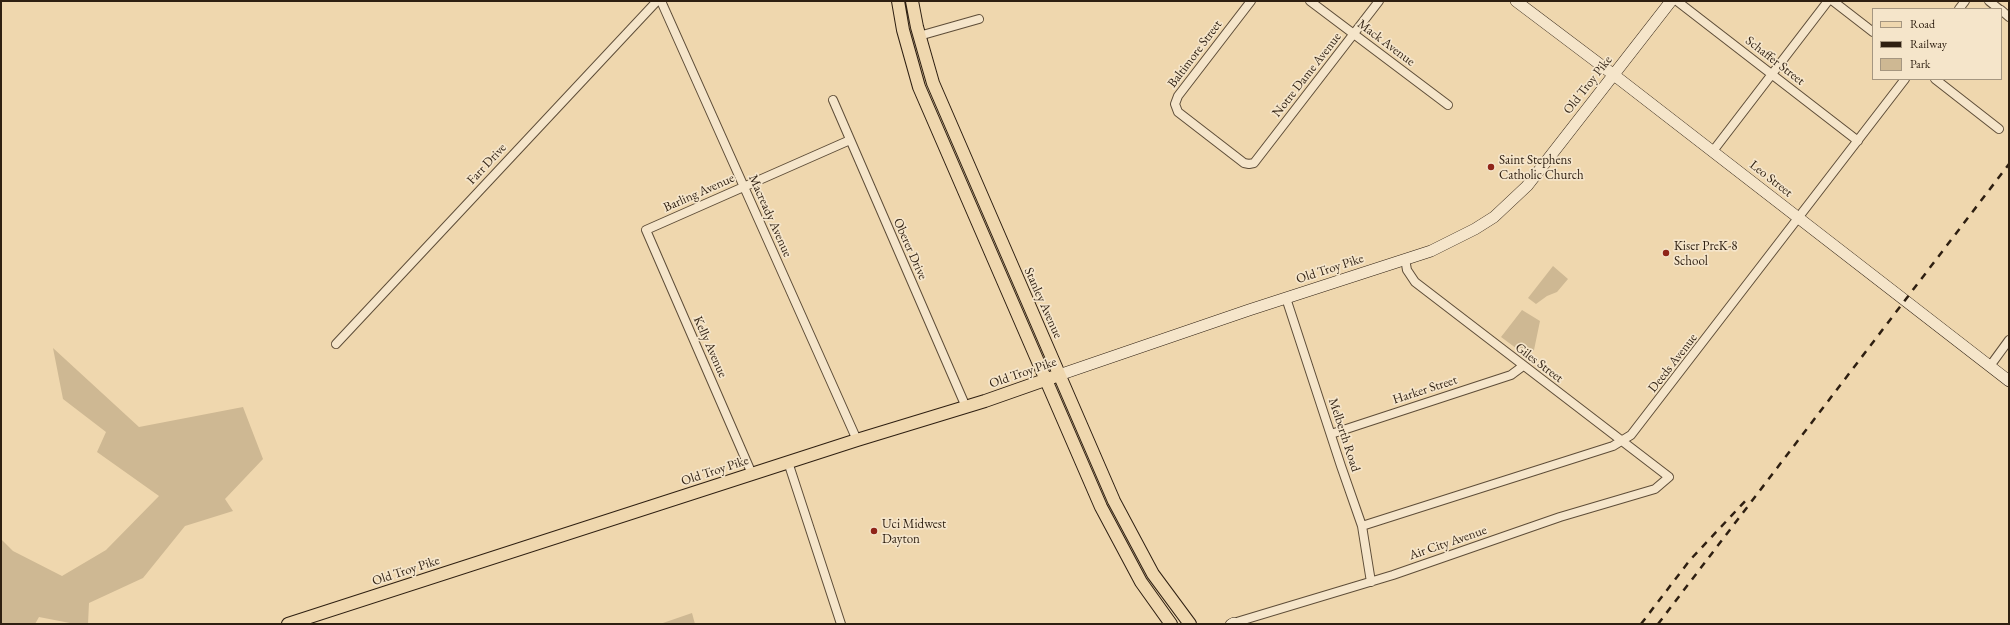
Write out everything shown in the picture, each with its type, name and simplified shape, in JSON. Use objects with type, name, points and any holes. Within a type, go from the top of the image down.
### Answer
[{"type":"main road","points":[[898,1],[903,30],[919,87],[1100,507],[1141,582],[1171,624]]},
{"type":"main road","name":"Stanley Avenue","points":[[912,1],[919,36],[933,83],[1114,501],[1153,574],[1190,624]]},
{"type":"main road","name":"Old Troy Pike","points":[[288,624],[788,462],[966,407],[1405,259],[1458,238],[1494,217],[1527,186],[1671,1]]},
{"type":"main road","name":"Leo Street","points":[[1523,3],[2009,380]]},
{"type":"street","name":"Farr Drive","points":[[336,344],[657,1]]},
{"type":"street","name":"Macready Avenue","points":[[661,1],[857,440]]},
{"type":"street","name":"Baltimore Street","points":[[1251,1],[1178,96],[1175,104],[1178,112],[1244,163],[1254,163]]},
{"type":"street","name":"Mack Avenue","points":[[1310,1],[1448,105]]},
{"type":"street","name":"Notre Dame Avenue","points":[[1254,163],[1379,1]]},
{"type":"street","name":"Schaffer Street","points":[[1677,1],[1858,141]]},
{"type":"street","points":[[1713,151],[1828,1]]},
{"type":"street","points":[[1833,1],[1872,31]]},
{"type":"street","points":[[1989,1],[1998,8]]},
{"type":"street","points":[[919,36],[979,19]]},
{"type":"street","name":"Deeds Avenue","points":[[1362,526],[1613,446],[1632,435],[1904,80]]},
{"type":"street","points":[[1936,80],[1999,129]]},
{"type":"street","name":"Oberer Drive","points":[[833,100],[966,407]]},
{"type":"street","name":"Barling Avenue","points":[[646,230],[850,140]]},
{"type":"street","name":"Kelly Avenue","points":[[646,230],[752,474]]},
{"type":"street","name":"Giles Street","points":[[1405,259],[1407,270],[1415,282],[1669,477]]},
{"type":"street","name":"Melberth Road","points":[[1286,298],[1362,526],[1371,582]]},
{"type":"street","points":[[1990,366],[2009,340]]},
{"type":"street","name":"Harker Street","points":[[1331,434],[1511,376],[1523,366]]},
{"type":"street","points":[[788,462],[841,624]]},
{"type":"street","name":"Air City Avenue","points":[[1232,624],[1371,582],[1560,517],[1655,489],[1661,486],[1669,477]]},
{"type":"green space","points":[[1553,266],[1568,279],[1557,292],[1547,296],[1536,304],[1528,298]]},
{"type":"green space","points":[[1522,310],[1540,321],[1534,350],[1528,357],[1501,337]]},
{"type":"green space","points":[[53,348],[139,427],[243,407],[263,459],[225,499],[233,511],[185,526],[143,578],[89,603],[88,624],[75,624],[39,617],[35,624],[1,624],[1,539],[13,551],[62,576],[106,550],[159,496],[97,452],[106,432],[63,399]]},
{"type":"green space","points":[[692,613],[695,624],[660,624]]},
{"type":"railway","points":[[1658,624],[2009,164]]},
{"type":"railway","points":[[1641,624],[1690,560],[1748,498]]},
{"type":"place","name":"Saint Stephens Catholic Church","points":[[1491,167]]},
{"type":"place","name":"Kiser PreK-8 School","points":[[1666,253]]},
{"type":"place","name":"Uci Midwest Dayton","points":[[874,531]]}]
